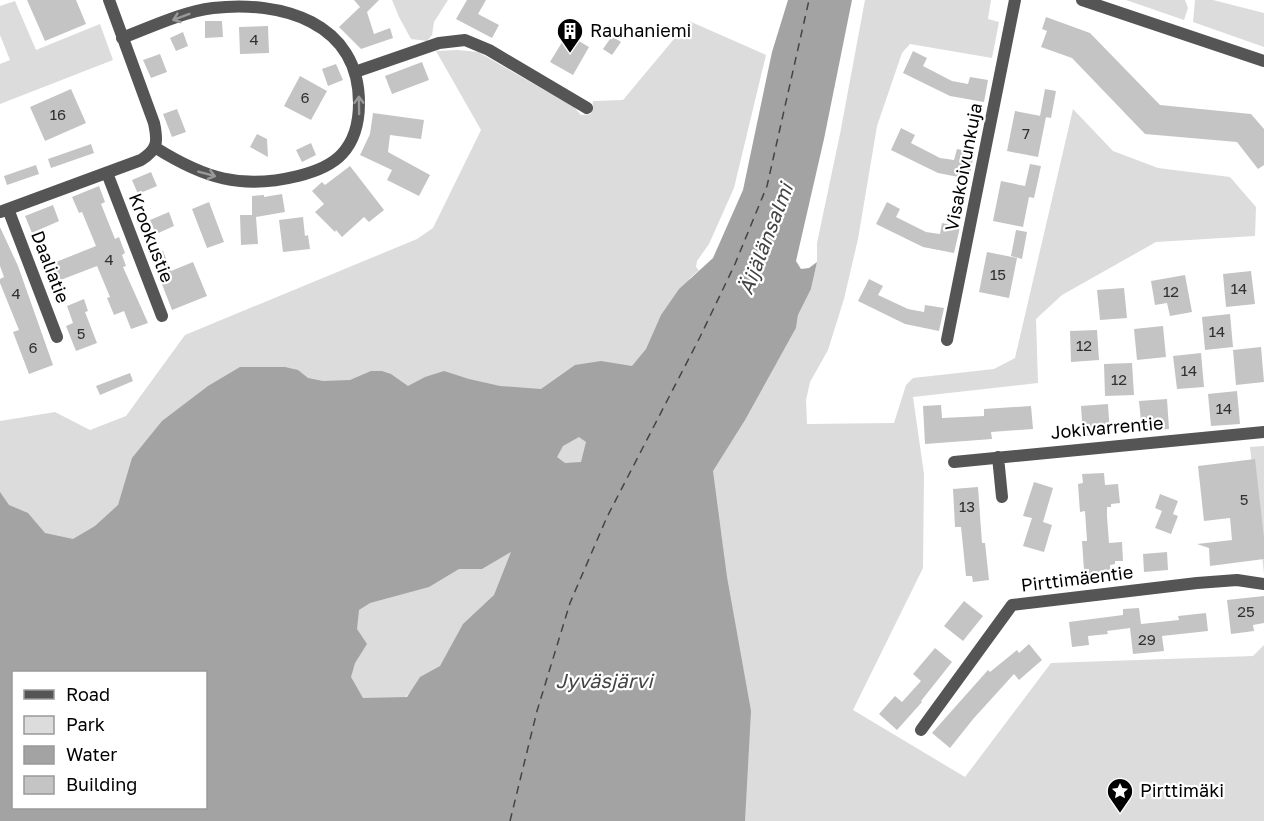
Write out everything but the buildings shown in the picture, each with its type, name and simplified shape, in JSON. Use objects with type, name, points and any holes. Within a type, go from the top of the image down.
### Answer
[{"type":"street","points":[[4,211],[141,160],[156,148],[157,135],[154,123],[109,0]]},
{"type":"street","name":"Visakoivunkuja","points":[[946,340],[1015,0]]},
{"type":"street","points":[[1082,0],[1264,61]]},
{"type":"street","points":[[122,38],[197,11],[256,6],[277,8],[295,13],[327,31],[349,57],[355,72],[359,117],[353,135],[344,153],[330,164],[308,173],[286,179],[251,183],[198,172],[156,148]]},
{"type":"street","points":[[355,72],[439,43],[465,40],[489,50],[587,108]]},
{"type":"street","name":"Krookustie","points":[[107,172],[162,316]]},
{"type":"street","name":"Daaliatie","points":[[4,211],[57,337]]},
{"type":"street","name":"Jokivarrentie","points":[[954,462],[1264,432]]},
{"type":"street","points":[[998,457],[1002,497]]},
{"type":"street","name":"Pirttimäentie","points":[[921,730],[1012,605],[1197,583],[1237,580],[1264,584]]},
{"type":"green space","points":[[392,0],[448,0],[434,22],[432,35],[427,41],[411,39]]},
{"type":"green space","points":[[865,0],[991,0],[988,19],[999,22],[992,58],[910,44],[902,53],[877,126],[858,239],[844,299],[828,350],[810,382],[806,400],[807,424],[894,423],[906,385],[913,378],[994,369],[1015,358],[1073,109],[1113,151],[1158,168],[1230,177],[1256,207],[1255,236],[1156,242],[1062,295],[1036,319],[1038,383],[913,397],[924,474],[923,568],[853,710],[965,777],[1051,663],[1253,656],[1264,645],[1264,821],[678,821],[724,558],[721,533],[680,560],[755,354],[777,362],[796,328],[798,315],[811,289],[817,262],[817,243]]},
{"type":"green space","points":[[1126,0],[1185,0],[1188,8],[1184,20]]},
{"type":"green space","points":[[1195,0],[1213,0],[1264,13],[1264,47],[1193,22]]},
{"type":"green space","points":[[15,1],[36,50],[100,24],[113,60],[0,104],[0,64],[10,60],[0,35],[0,6]]},
{"type":"green space","points":[[689,21],[766,55],[734,188],[709,244],[697,261],[696,267],[699,270],[690,278],[531,586],[347,749],[272,666],[0,661],[0,421],[55,412],[90,430],[126,416],[185,335],[417,239],[433,228],[481,130],[436,51],[478,52],[574,107],[581,115],[591,114],[593,101],[623,100]]},
{"type":"green space","points":[[1264,446],[1264,574],[1250,447]]},
{"type":"water","name":"Jyväsjärvi","points":[[788,0],[852,0],[796,261],[801,269],[809,268],[817,262],[811,289],[798,315],[796,328],[745,420],[713,471],[727,577],[751,711],[745,821],[0,821],[0,492],[9,505],[28,513],[45,533],[73,539],[95,526],[118,505],[132,458],[162,421],[208,386],[240,367],[285,367],[298,370],[308,378],[323,381],[350,380],[371,371],[382,371],[391,374],[408,386],[444,371],[500,386],[541,389],[575,365],[601,361],[632,366],[646,349],[661,315],[679,289],[713,258],[743,190],[772,52]],"holes":[[[579,437],[586,442],[581,462],[565,463],[557,457],[563,446]],[[511,552],[494,595],[463,624],[440,666],[420,677],[407,697],[363,698],[351,677],[355,663],[367,644],[357,629],[359,610],[370,603],[429,587],[459,569],[482,569]]]},
{"type":"ferry route","points":[[510,821],[537,711],[570,603],[607,517],[735,264],[767,186],[809,0]]},
{"type":"place","name":"Rauhaniemi","points":[[570,54]]},
{"type":"place","name":"Pirttimäki","points":[[1120,814]]},
{"type":"water label","name":"Äijälänsalmi","points":[[766,239]]}]
